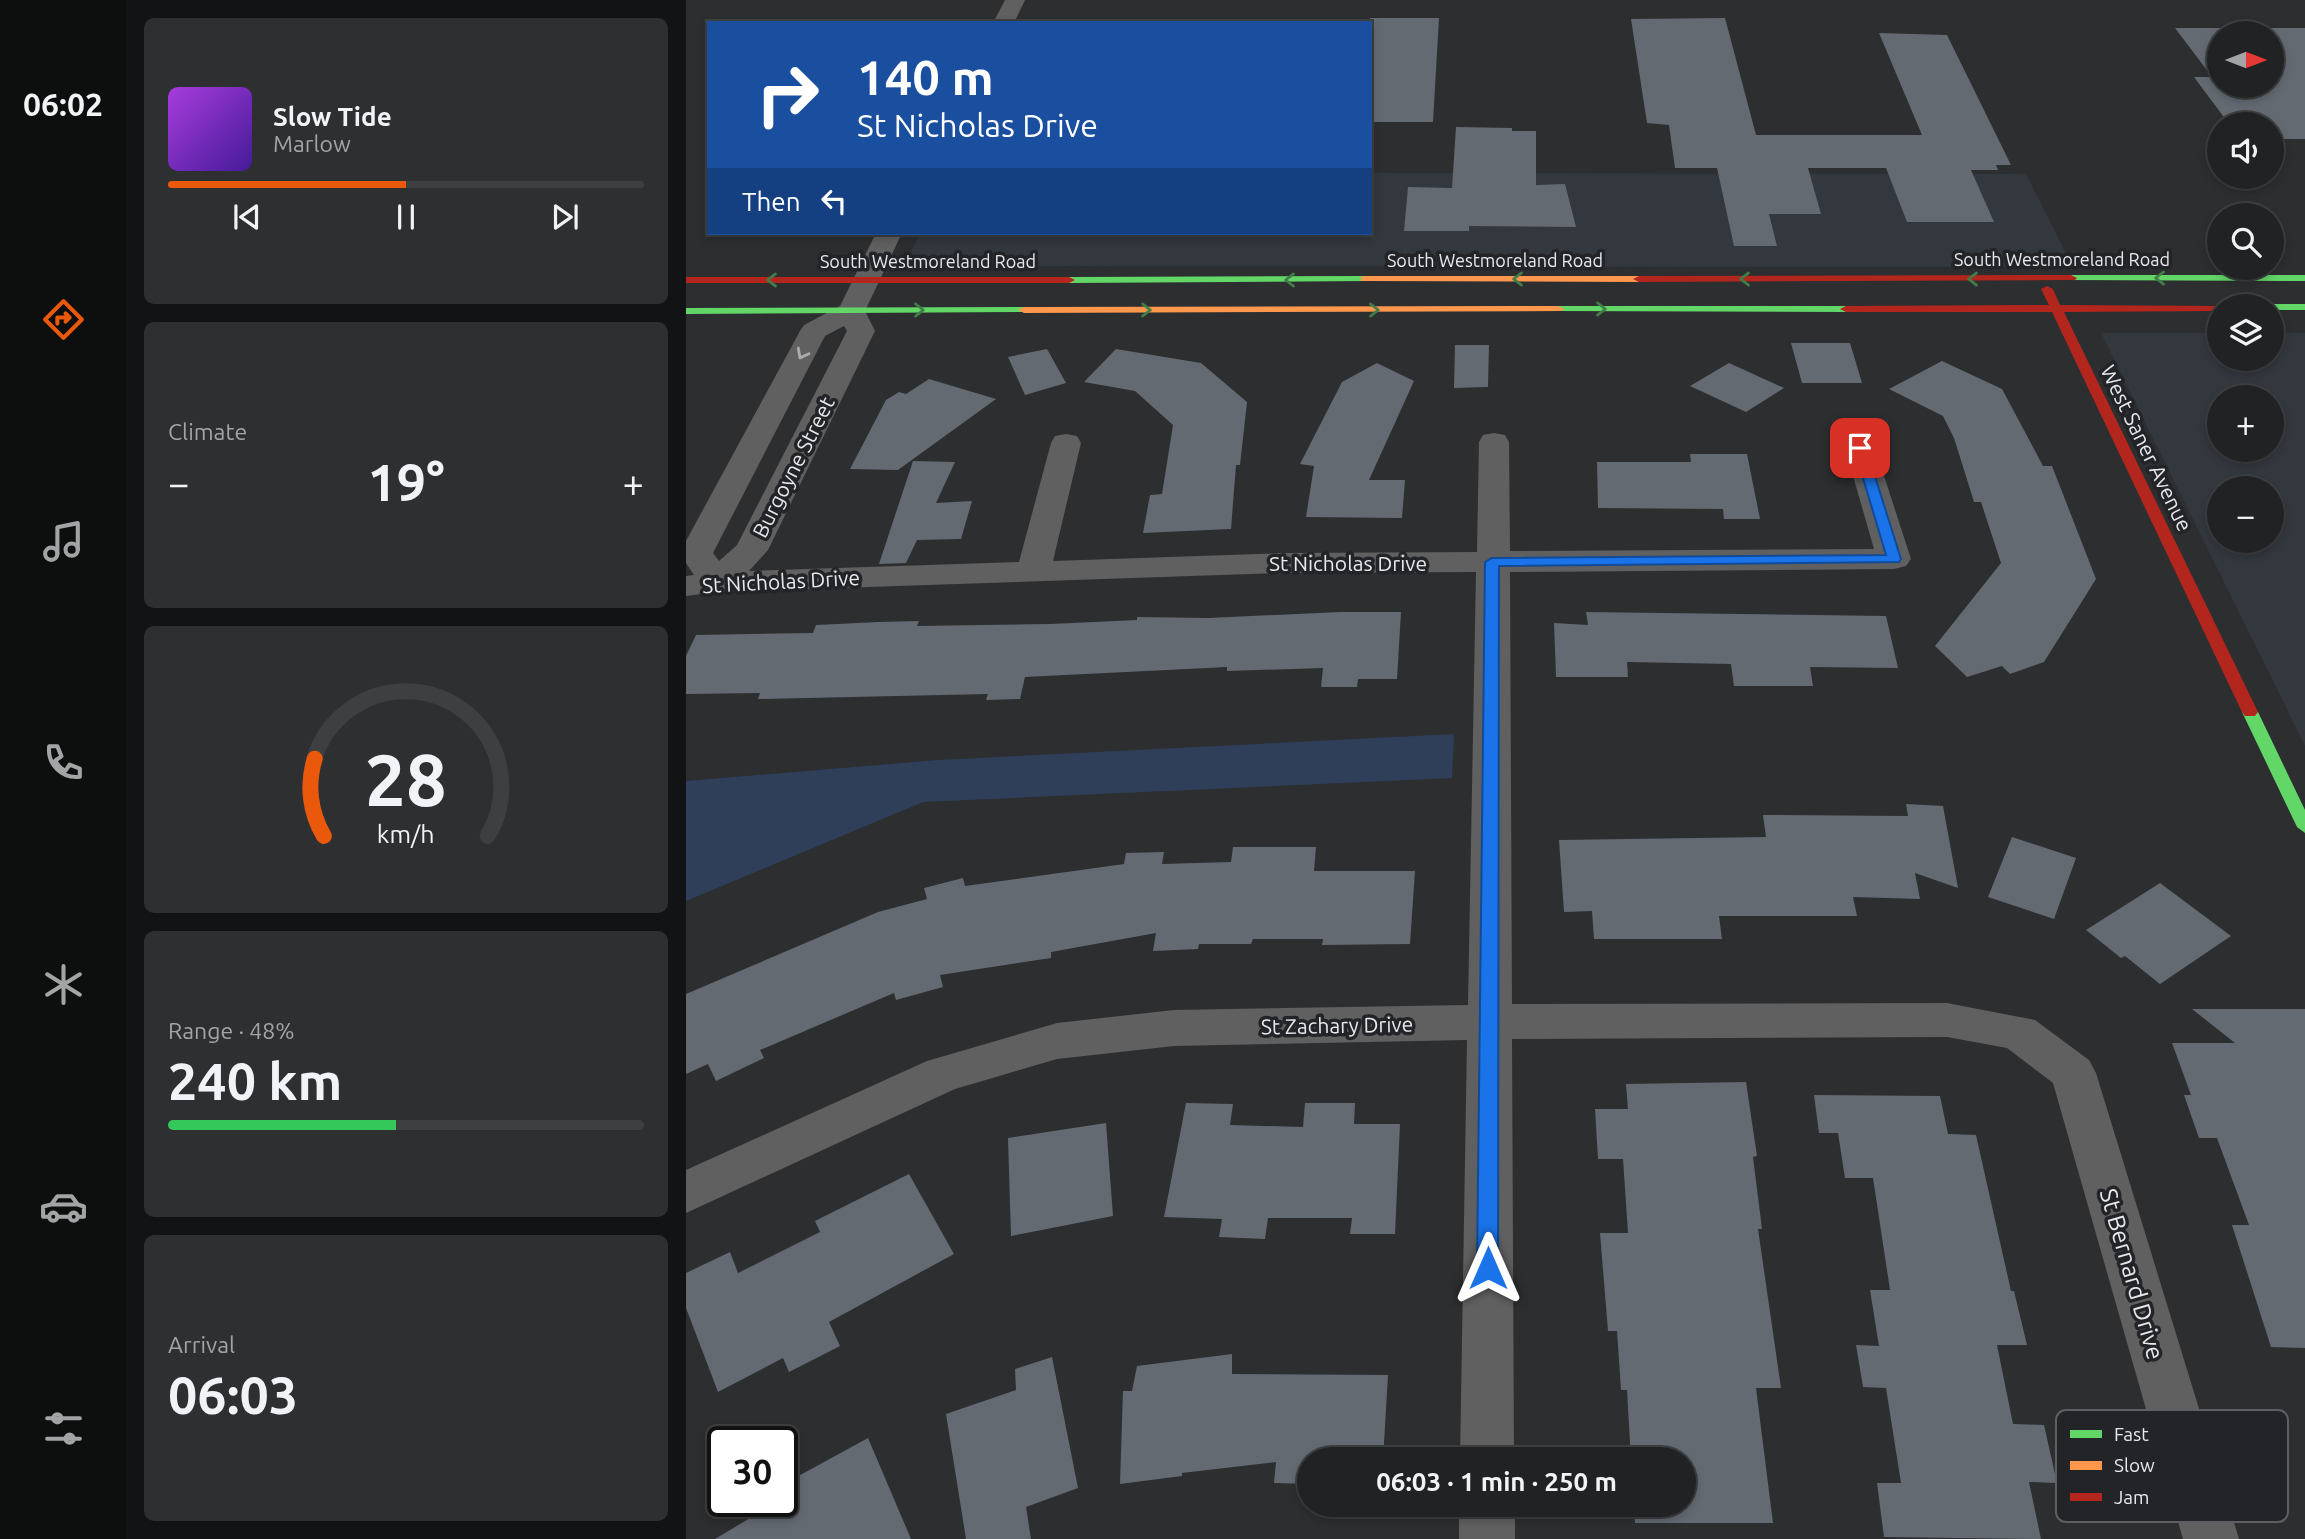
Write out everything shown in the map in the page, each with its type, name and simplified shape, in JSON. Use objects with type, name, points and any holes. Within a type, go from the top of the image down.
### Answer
[{"type":"main road","name":"West Saner Avenue","points":[[2041,278],[2305,827]]},
{"type":"main road","name":"South Westmoreland Road","points":[[686,280],[2305,278]]},
{"type":"main road","points":[[2284,307],[2305,307]]},
{"type":"main road","points":[[686,311],[2207,308]]},
{"type":"street","points":[[1004,21],[1016,0]]},
{"type":"street","points":[[851,311],[888,235]]},
{"type":"street","name":"Burgoyne Street","points":[[851,311],[861,331],[751,550],[701,584],[696,553],[814,331],[851,311]]},
{"type":"street","points":[[1487,1447],[1494,442]]},
{"type":"street","points":[[1034,570],[1066,443]]},
{"type":"street","name":"St Nicholas Drive","points":[[701,584],[1283,562],[1894,559],[1860,448]]},
{"type":"street","name":"St Zachary Drive","points":[[686,1192],[943,1073],[1057,1041],[1174,1028],[1488,1022],[1947,1020],[2019,1032]]},
{"type":"street","name":"St Bernard Drive","points":[[2019,1032],[2073,1073],[2173,1410]]},
{"type":"street","points":[[1487,1517],[1487,1539]]},
{"type":"street","name":"St Bernard Drive","points":[[2206,1522],[2211,1539]]},
{"type":"shaded area","points":[[1372,173],[2026,174],[2073,267],[903,266],[920,235],[1372,235]]},
{"type":"shaded area","points":[[2101,333],[2207,333],[2207,371],[2284,371],[2284,333],[2305,333],[2305,746],[2210,553],[2284,553],[2284,476],[2207,476],[2207,548]]},
{"type":"shaded area","points":[[1454,734],[1452,778],[923,802],[686,901],[686,781],[938,760]]},
{"type":"building","points":[[1370,18],[1439,18],[1433,122],[1372,122]]},
{"type":"building","points":[[1725,18],[1756,135],[1922,135],[1879,33],[1947,35],[2011,165],[1996,165],[1998,170],[1971,170],[1994,222],[1907,222],[1886,168],[1808,168],[1821,214],[1769,214],[1777,246],[1734,246],[1717,168],[1675,168],[1669,125],[1647,123],[1631,19]]},
{"type":"building","points":[[2175,28],[2207,28],[2207,70]]},
{"type":"building","points":[[2284,28],[2305,28],[2305,139],[2284,139],[2284,112],[2220,112],[2210,98],[2284,98]]},
{"type":"building","points":[[2194,77],[2207,77],[2207,94]]},
{"type":"building","points":[[1456,127],[1536,131],[1536,185],[1565,184],[1576,227],[1469,226],[1469,231],[1404,231],[1408,187],[1452,188]]},
{"type":"building","points":[[1791,343],[1850,343],[1862,383],[1802,383]]},
{"type":"building","points":[[1455,345],[1489,345],[1488,387],[1454,388]]},
{"type":"building","points":[[1047,349],[1066,383],[1025,395],[1008,357]]},
{"type":"building","points":[[1116,349],[1201,363],[1247,402],[1240,465],[1236,465],[1231,529],[1143,533],[1150,495],[1162,494],[1173,425],[1135,391],[1084,382]]},
{"type":"building","points":[[1942,361],[2002,389],[2043,466],[2052,466],[2096,579],[2044,662],[2010,674],[2002,666],[1967,677],[1935,646],[2001,563],[1981,502],[1974,502],[1954,438],[1943,416],[1889,389]]},
{"type":"building","points":[[1377,363],[1414,381],[1369,480],[1405,480],[1402,518],[1306,517],[1314,466],[1300,464],[1342,382]]},
{"type":"building","points":[[1729,363],[1784,388],[1746,412],[1690,386]]},
{"type":"building","points":[[929,379],[996,399],[898,470],[850,469],[886,400],[899,392],[906,394]]},
{"type":"building","points":[[1690,454],[1747,454],[1760,519],[1724,519],[1723,509],[1598,508],[1597,462],[1691,462]]},
{"type":"building","points":[[913,461],[955,462],[936,503],[972,501],[961,539],[917,540],[906,563],[879,564]]},
{"type":"building","points":[[1401,612],[1397,679],[1358,679],[1357,687],[1321,687],[1323,668],[1227,671],[1227,667],[1025,677],[1020,699],[986,700],[988,694],[758,699],[760,693],[686,694],[686,656],[696,635],[813,633],[816,625],[878,622],[919,621],[917,626],[1050,624],[1137,620],[1137,617],[1209,618]]},
{"type":"building","points":[[1586,612],[1886,616],[1898,668],[1810,667],[1813,686],[1734,686],[1731,664],[1627,662],[1628,677],[1556,677],[1554,623],[1588,625]]},
{"type":"building","points":[[1906,804],[1943,806],[1958,888],[1915,873],[1920,899],[1853,897],[1857,916],[1719,916],[1722,939],[1594,939],[1592,911],[1564,912],[1559,840],[1766,837],[1763,815],[1908,816]]},
{"type":"building","points":[[2012,837],[2076,858],[2054,919],[1988,897]]},
{"type":"building","points":[[1233,847],[1316,847],[1314,871],[1415,871],[1410,944],[1322,945],[1323,939],[1253,939],[1251,944],[1199,944],[1198,949],[1153,951],[1156,933],[1051,952],[1051,958],[940,975],[943,987],[896,1000],[894,993],[760,1050],[764,1058],[716,1081],[708,1064],[686,1074],[686,994],[878,912],[927,899],[924,888],[963,878],[965,886],[1124,864],[1126,853],[1164,852],[1162,864],[1231,862]]},
{"type":"building","points":[[2160,883],[2231,936],[2160,984],[2086,930]]},
{"type":"building","points":[[2192,1009],[2305,1009],[2305,1348],[2271,1347],[2232,1225],[2249,1225],[2217,1138],[2199,1138],[2184,1095],[2191,1095],[2172,1043],[2235,1043]]},
{"type":"building","points":[[1746,1082],[1757,1156],[1753,1157],[1762,1229],[1758,1229],[1781,1388],[1756,1388],[1773,1523],[1635,1523],[1635,1517],[1696,1517],[1696,1447],[1630,1447],[1627,1390],[1621,1390],[1617,1331],[1608,1331],[1600,1233],[1628,1233],[1623,1159],[1598,1159],[1595,1109],[1628,1109],[1626,1084]]},
{"type":"building","points":[[1814,1095],[1940,1096],[1948,1134],[1976,1135],[2011,1291],[2014,1291],[2027,1345],[1997,1345],[2013,1424],[2044,1425],[2056,1479],[2056,1483],[2029,1482],[2041,1539],[1884,1537],[1877,1483],[1901,1483],[1886,1388],[1863,1387],[1856,1345],[1879,1346],[1870,1290],[1890,1290],[1873,1178],[1845,1178],[1838,1133],[1819,1133]]},
{"type":"building","points":[[1186,1103],[1233,1104],[1230,1125],[1303,1127],[1305,1103],[1355,1103],[1354,1124],[1400,1124],[1395,1234],[1350,1234],[1352,1218],[1268,1218],[1265,1239],[1219,1237],[1222,1219],[1164,1217]]},
{"type":"building","points":[[1106,1123],[1113,1216],[1011,1236],[1008,1138]]},
{"type":"building","points":[[909,1174],[954,1254],[829,1322],[840,1346],[789,1372],[783,1358],[718,1392],[686,1308],[686,1273],[730,1252],[738,1273],[820,1232],[815,1221]]},
{"type":"building","points":[[1232,1354],[1232,1374],[1388,1375],[1384,1447],[1297,1447],[1297,1484],[1274,1483],[1276,1462],[1182,1473],[1182,1476],[1120,1484],[1123,1391],[1132,1391],[1137,1366]]},
{"type":"building","points":[[1052,1357],[1078,1488],[1026,1507],[1031,1539],[966,1539],[946,1414],[1016,1390],[1015,1369]]},
{"type":"building","points":[[868,1438],[911,1539],[715,1539],[752,1517],[798,1517],[798,1476]]},
{"type":"traffic: fast","points":[[2071,278],[2305,278]]},
{"type":"traffic: fast","points":[[1069,280],[1365,279]]},
{"type":"traffic: fast","points":[[2284,307],[2305,307]]},
{"type":"traffic: fast","points":[[1558,309],[1846,309]]},
{"type":"traffic: fast","points":[[686,311],[1024,310]]},
{"type":"traffic: fast","points":[[2250,712],[2305,827]]},
{"type":"traffic: slow","points":[[1365,279],[1639,279]]},
{"type":"traffic: slow","points":[[1024,310],[1558,309]]},
{"type":"traffic: jam","points":[[1639,279],[2071,278]]},
{"type":"traffic: jam","points":[[686,280],[1069,280]]},
{"type":"traffic: jam","points":[[2047,289],[2250,712]]},
{"type":"traffic: jam","points":[[1846,309],[2207,308]]},
{"type":"route","points":[[1488,1268],[1492,562],[1894,559],[1860,448]]}]
